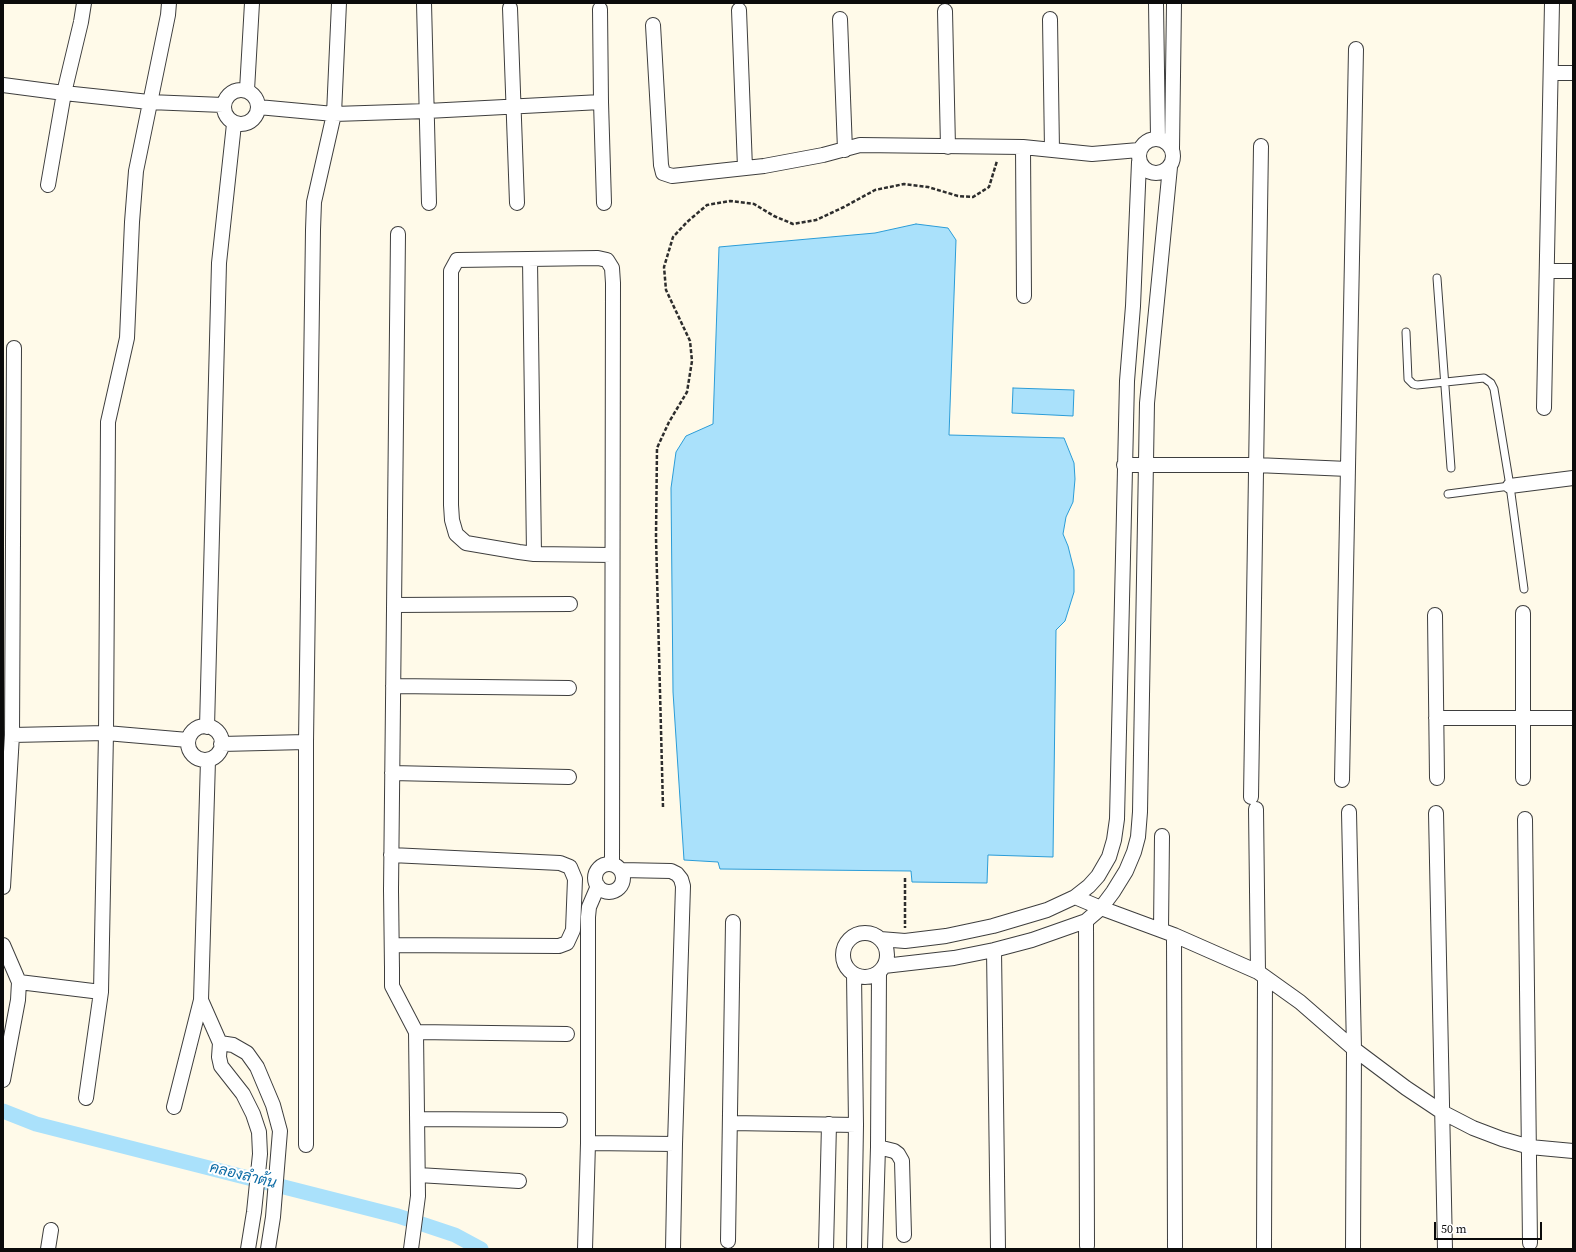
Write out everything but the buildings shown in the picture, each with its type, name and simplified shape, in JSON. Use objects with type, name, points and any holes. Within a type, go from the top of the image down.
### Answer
[{"type":"street","points":[[48,185],[64,94],[84,3]]},
{"type":"street","points":[[86,1098],[101,992],[106,733],[108,422],[127,338],[133,195],[136,171],[168,15],[169,3]]},
{"type":"street","points":[[247,90],[252,3]]},
{"type":"street","points":[[306,1145],[306,742],[314,202],[334,114],[339,3]]},
{"type":"street","points":[[424,3],[429,204]]},
{"type":"street","points":[[1156,3],[1158,138]]},
{"type":"street","points":[[1172,149],[1169,144],[1158,138],[1152,138],[1142,145],[1139,156],[1133,306],[1128,363],[1124,465],[1117,819],[1114,840],[1109,857],[1098,876],[1089,886],[1075,897],[1047,910],[992,926],[946,936],[905,941],[880,938],[874,935],[861,933],[854,935],[845,944],[843,951],[845,964],[848,970],[854,974],[867,977],[882,969],[994,950],[1032,940],[1086,921],[1101,908],[1113,892],[1126,871],[1134,852],[1138,837],[1140,812],[1147,403],[1170,167],[1173,161],[1174,3]]},
{"type":"street","points":[[1544,408],[1552,3]]},
{"type":"street","points":[[510,8],[517,203]]},
{"type":"street","points":[[600,9],[604,203]]},
{"type":"street","points":[[739,10],[745,168]]},
{"type":"street","points":[[945,11],[948,147]]},
{"type":"street","points":[[840,19],[845,150]]},
{"type":"street","points":[[1050,19],[1052,150]]},
{"type":"street","points":[[653,25],[661,165],[664,172],[672,176],[794,161],[845,150],[860,145],[1023,147],[1092,154],[1139,156]]},
{"type":"street","points":[[1342,780],[1356,49]]},
{"type":"street","points":[[1551,73],[1573,73]]},
{"type":"street","points":[[3,85],[64,94],[149,102],[224,104]]},
{"type":"street","points":[[240,89],[247,90],[253,94],[257,100],[257,113],[254,119],[248,123],[241,125],[234,124],[228,120],[225,114],[224,104],[228,95],[233,91],[240,89]]},
{"type":"street","points":[[258,107],[334,114],[601,102]]},
{"type":"street","points":[[207,727],[219,263],[234,124]]},
{"type":"street","points":[[1261,146],[1253,803],[1262,974],[1264,1248]]},
{"type":"street","points":[[1023,147],[1024,296]]},
{"type":"street","points":[[1139,156],[1143,168],[1153,173],[1159,173],[1170,167]]},
{"type":"street","points":[[398,234],[391,855],[392,986],[416,1032],[418,1196],[411,1249]]},
{"type":"street","points":[[598,886],[607,891],[612,891],[617,889],[623,880],[616,867],[612,555],[612,268],[607,260],[598,258],[457,260],[451,272],[450,505],[456,534],[466,542],[534,554],[612,555]]},
{"type":"street","points":[[530,260],[534,554]]},
{"type":"street","points":[[1547,271],[1573,271]]},
{"type":"street","points":[[3,887],[12,735],[8,603],[9,446],[14,348]]},
{"type":"street","points":[[1124,465],[1256,465],[1348,469]]},
{"type":"street","points":[[1510,486],[1573,478]]},
{"type":"street","points":[[394,605],[570,604]]},
{"type":"street","points":[[1523,613],[1523,778]]},
{"type":"street","points":[[1435,615],[1437,778]]},
{"type":"street","points":[[1120,664],[1142,665]]},
{"type":"street","points":[[393,686],[569,688]]},
{"type":"street","points":[[1436,718],[1573,718]]},
{"type":"street","points":[[207,727],[218,733],[221,744],[218,754],[208,760],[202,760],[195,757],[191,753],[188,747],[188,740],[195,729],[207,727]]},
{"type":"street","points":[[12,735],[106,733],[188,740]]},
{"type":"street","points":[[221,744],[306,742]]},
{"type":"street","points":[[174,1107],[201,1000],[208,760]]},
{"type":"street","points":[[392,773],[569,777]]},
{"type":"street","points":[[1349,812],[1354,1048],[1353,1249]]},
{"type":"street","points":[[1436,813],[1445,1249]]},
{"type":"street","points":[[1525,819],[1530,1243]]},
{"type":"street","points":[[1162,836],[1167,933],[1176,1247]]},
{"type":"street","points":[[391,855],[560,863],[570,867],[575,879],[573,930],[567,943],[559,946],[392,945]]},
{"type":"street","points":[[585,1249],[588,1144],[588,916],[589,907],[598,886],[596,881],[598,870],[607,864],[616,867],[671,871],[677,874],[683,886],[674,1144],[673,1249]]},
{"type":"street","points":[[1075,897],[1167,933],[1262,974],[1300,1002],[1354,1048],[1406,1088],[1442,1112],[1473,1128],[1502,1139],[1530,1146],[1573,1151]]},
{"type":"street","points":[[1086,921],[1087,1246]]},
{"type":"street","points":[[728,1241],[733,922]]},
{"type":"street","points":[[875,1244],[882,969],[887,956],[885,946],[880,938]]},
{"type":"street","points":[[3,945],[19,982],[18,1000],[3,1080]]},
{"type":"street","points":[[994,950],[998,1249]]},
{"type":"street","points":[[854,974],[856,1125],[854,1244]]},
{"type":"street","points":[[19,982],[101,992]]},
{"type":"street","points":[[201,1000],[220,1043],[219,1057],[221,1066],[243,1094],[253,1114],[258,1132],[260,1154],[254,1212],[248,1249]]},
{"type":"street","points":[[416,1032],[567,1034]]},
{"type":"street","points":[[220,1043],[233,1046],[247,1053],[257,1067],[273,1106],[280,1131],[270,1242],[250,1233]]},
{"type":"street","points":[[253,1114],[273,1106]]},
{"type":"street","points":[[417,1119],[560,1120]]},
{"type":"street","points":[[730,1123],[856,1125]]},
{"type":"street","points":[[826,1249],[829,1124]]},
{"type":"street","points":[[588,1144],[674,1144]]},
{"type":"street","points":[[878,1148],[894,1151],[898,1154],[902,1161],[904,1235]]},
{"type":"street","points":[[418,1175],[519,1181]]},
{"type":"street","points":[[855,1211],[877,1210]]},
{"type":"street","points":[[48,1249],[51,1230]]},
{"type":"lane","points":[[1437,278],[1451,468]]},
{"type":"lane","points":[[1406,332],[1408,379],[1410,383],[1417,385],[1484,378],[1491,383],[1494,389],[1510,486],[1524,589]]},
{"type":"lane","points":[[1448,494],[1510,486]]},
{"type":"path","points":[[663,807],[656,537],[657,448],[669,422],[687,392],[692,361],[690,341],[666,290],[664,267],[673,238],[687,222],[707,205],[730,201],[754,204],[774,216],[793,224],[816,220],[875,190],[904,184],[928,187],[958,196],[973,197],[989,187],[1000,147]]},
{"type":"path","points":[[905,878],[905,941]]},
{"type":"water","points":[[916,224],[948,228],[956,240],[949,435],[1064,438],[1074,463],[1075,479],[1073,502],[1066,517],[1063,534],[1068,546],[1074,570],[1074,592],[1065,621],[1056,630],[1053,857],[988,855],[987,883],[912,882],[911,871],[720,869],[718,862],[684,860],[673,692],[671,488],[676,452],[686,436],[713,424],[719,247],[875,233]]},
{"type":"water","points":[[1013,388],[1074,390],[1073,416],[1012,413]]},
{"type":"waterway","name":"คลองลำต้น","points":[[3,1111],[36,1124],[398,1216],[455,1235],[481,1249]]}]
